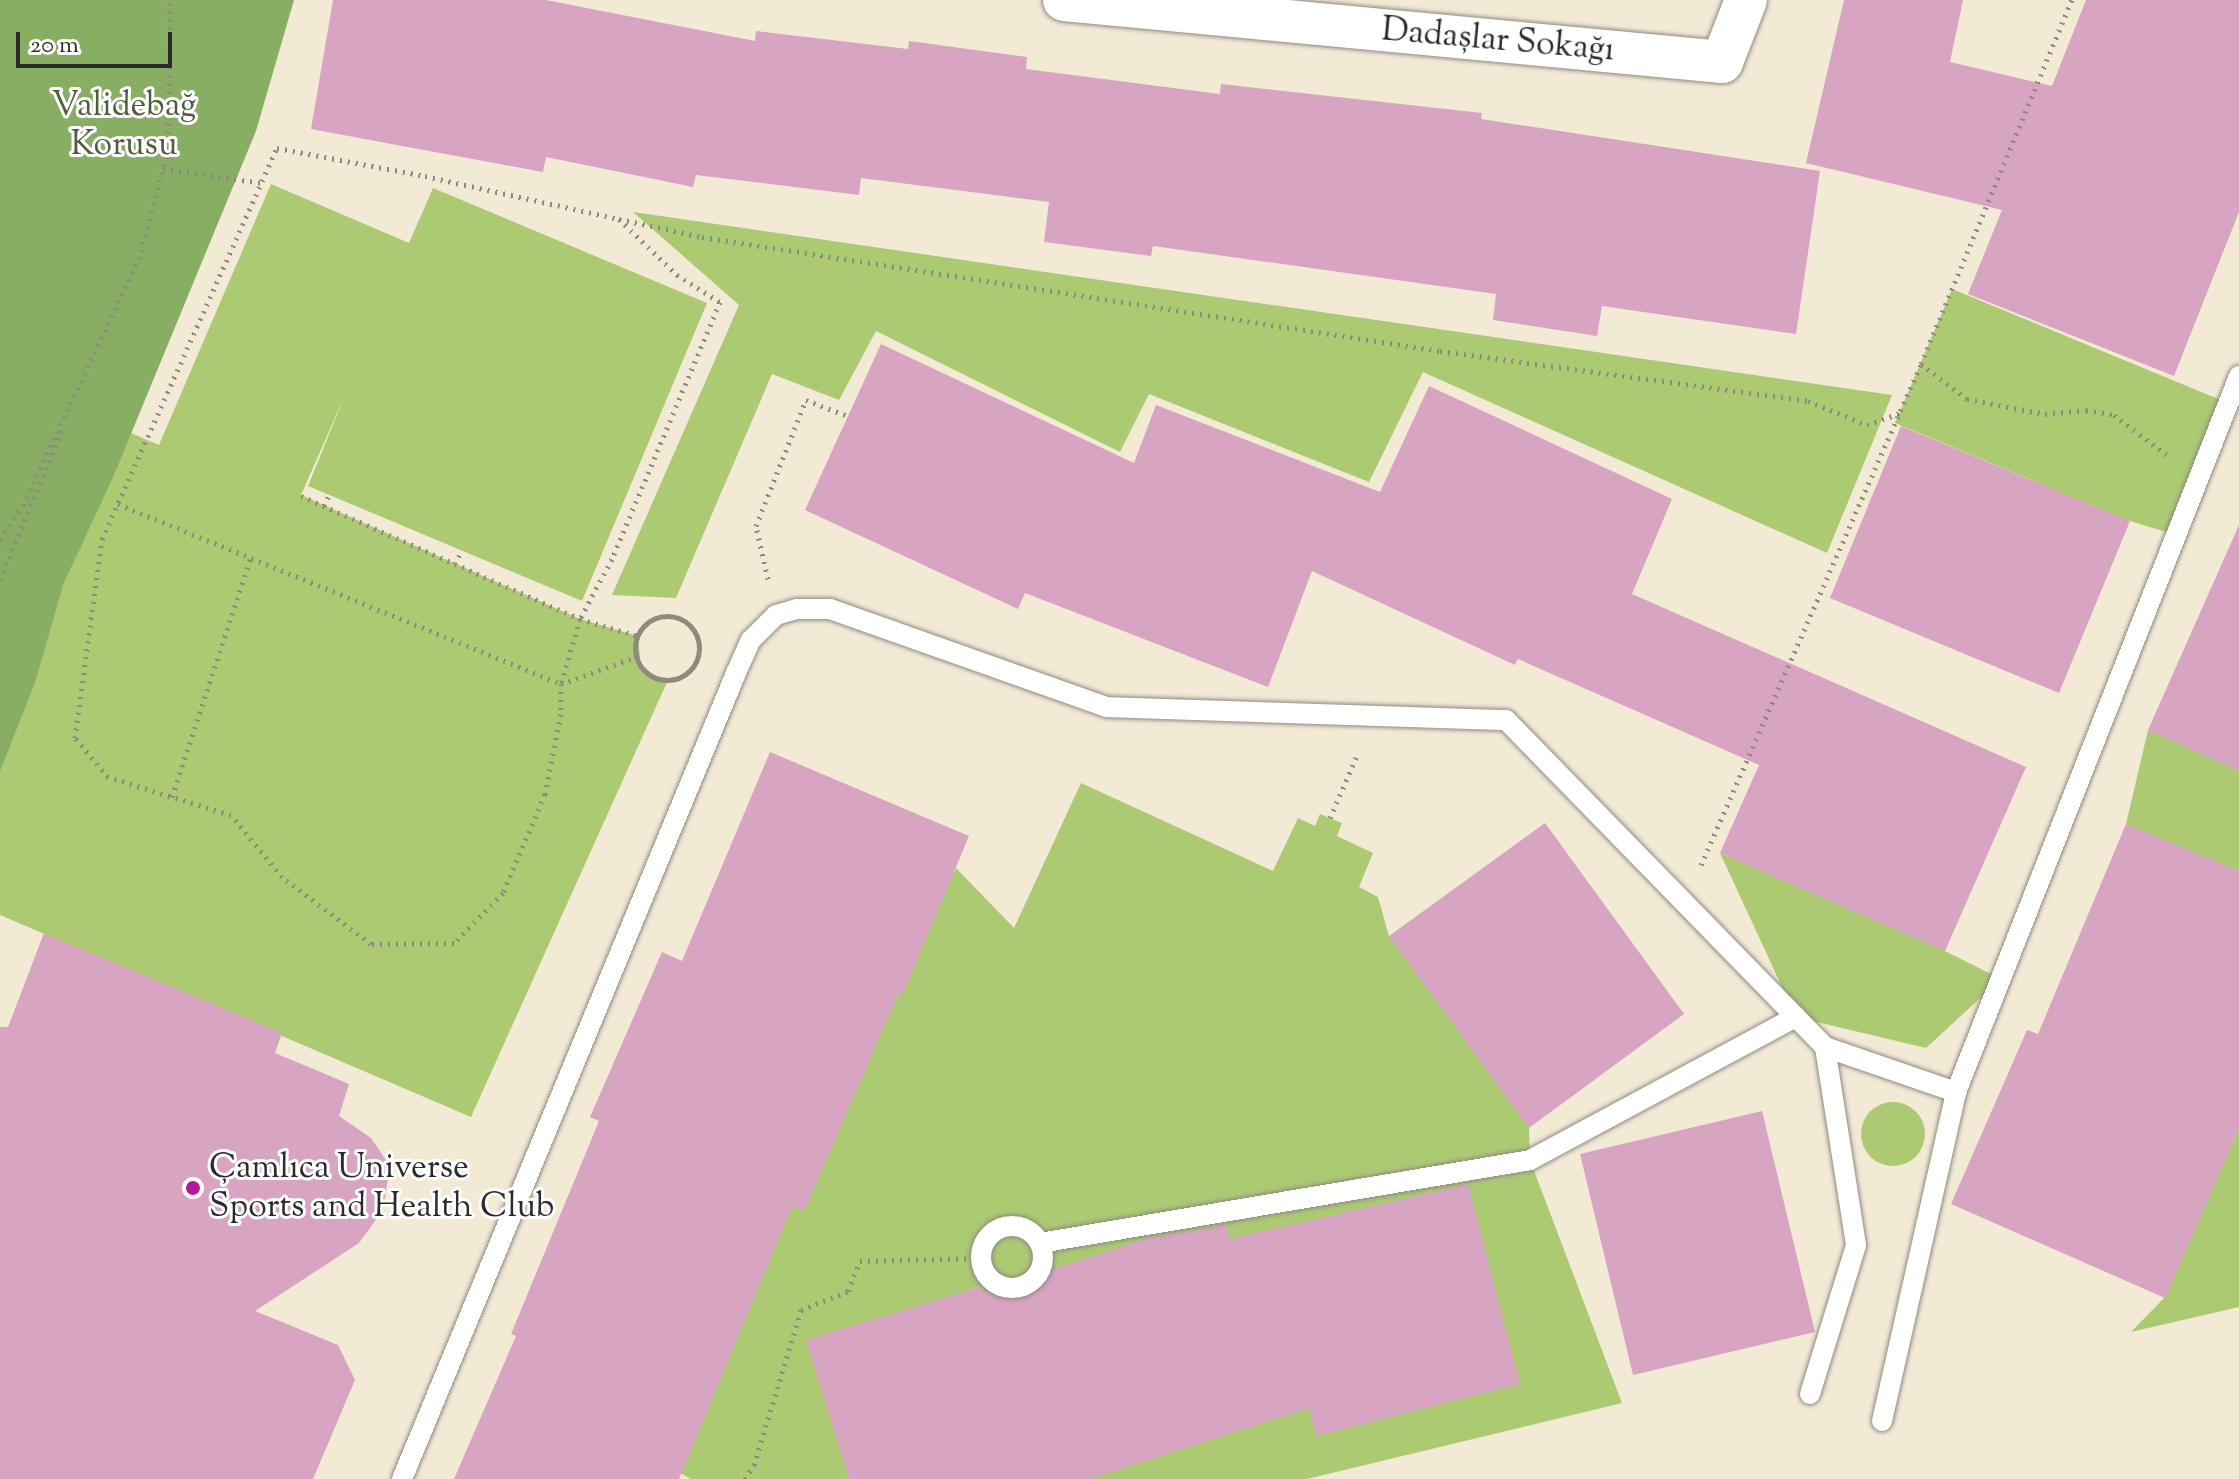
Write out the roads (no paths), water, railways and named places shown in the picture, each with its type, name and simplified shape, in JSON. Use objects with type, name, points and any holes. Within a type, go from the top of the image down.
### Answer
[{"type":"street","name":"Dadaşlar Sokağı","points":[[1064,0],[1218,7],[1722,62],[1746,0]]},
{"type":"lane","points":[[1882,1421],[1956,1092],[2239,376]]},
{"type":"lane","points":[[402,1479],[736,673],[751,640],[776,615],[797,609],[830,609],[1106,707],[1506,720],[1825,1047],[1956,1092]]},
{"type":"lane","points":[[1040,1243],[1530,1160],[1796,1017]]},
{"type":"lane","points":[[1810,1394],[1856,1245],[1825,1047]]},
{"type":"lane","points":[[1005,1227],[1026,1229],[1040,1243],[1039,1272],[1015,1288],[995,1284],[981,1258],[988,1238],[1005,1227]]},
{"type":"place","name":"Çamlıca Universe Sports and Health Club","points":[[193,1188]]},
{"type":"park label","name":"Validebağ Korusu","points":[[124,126]]}]
